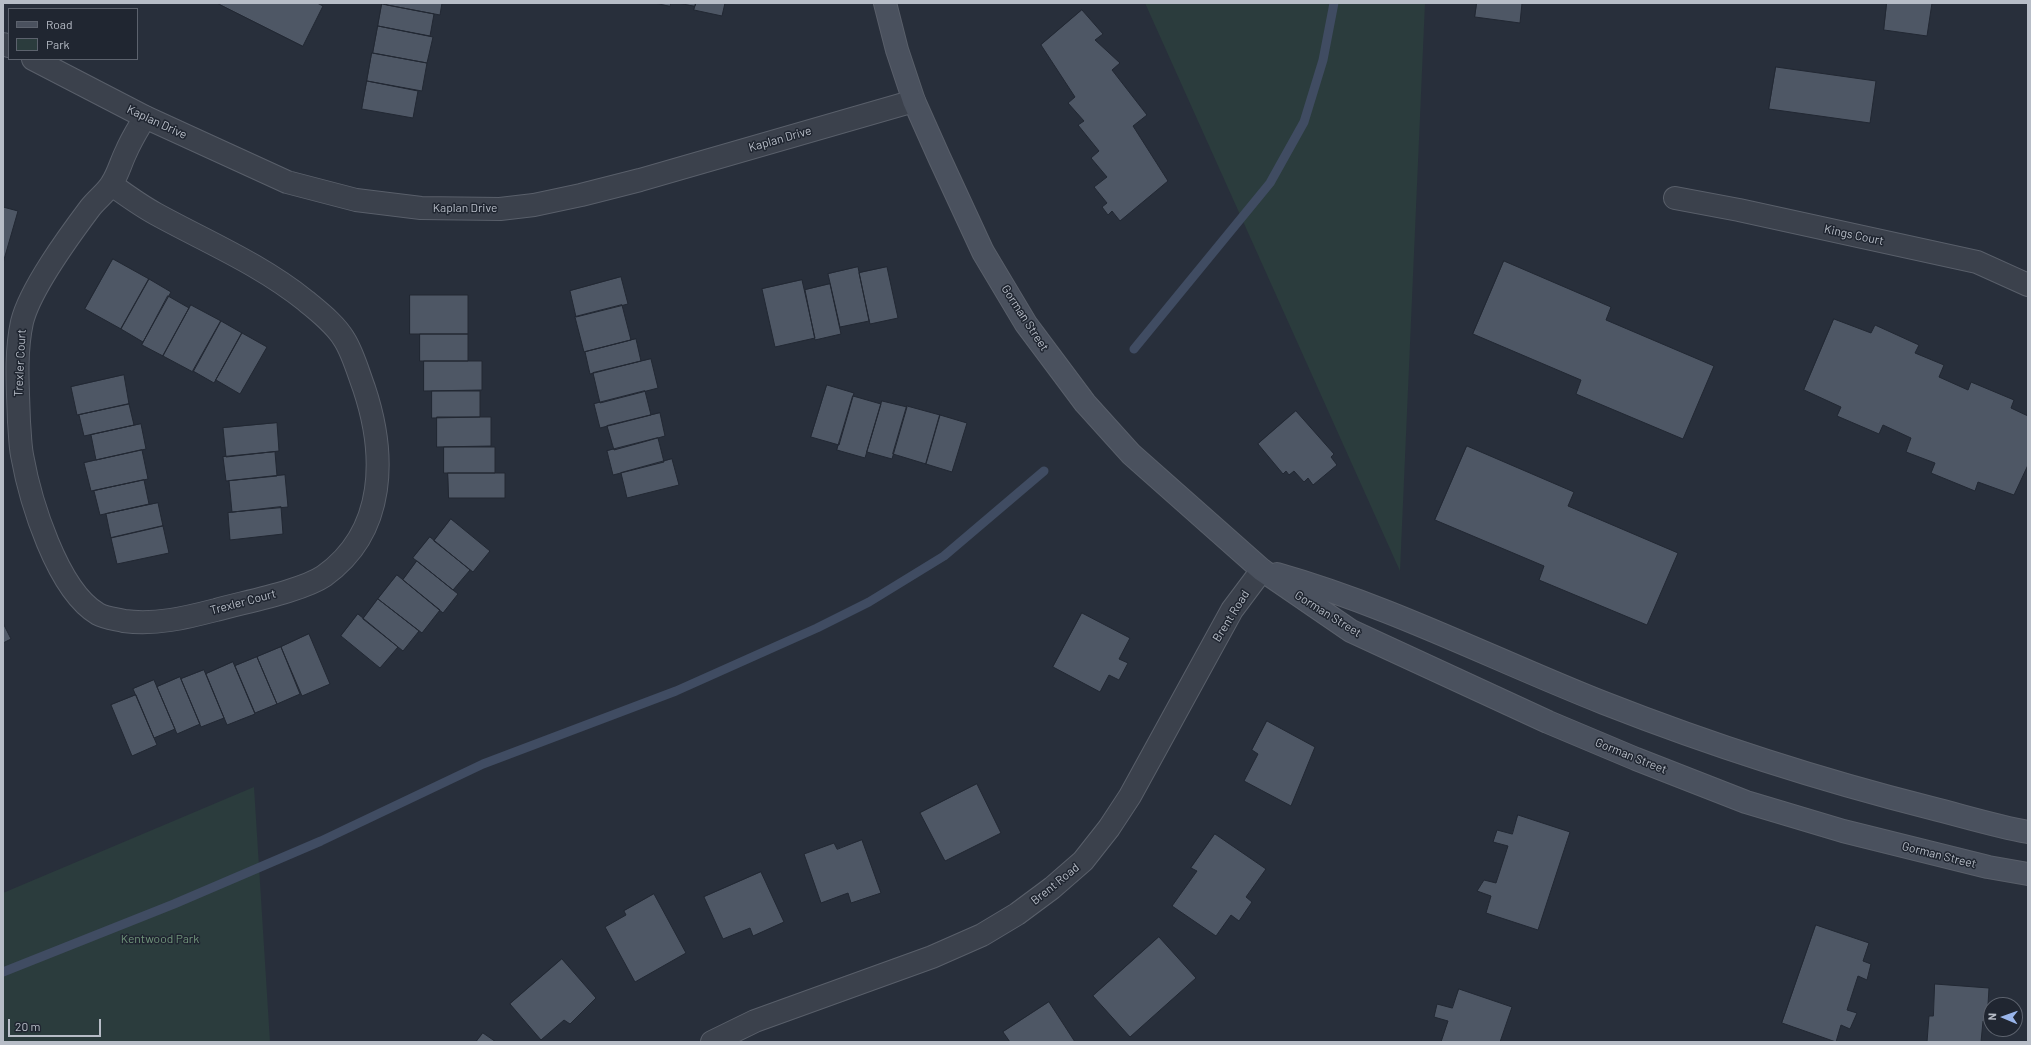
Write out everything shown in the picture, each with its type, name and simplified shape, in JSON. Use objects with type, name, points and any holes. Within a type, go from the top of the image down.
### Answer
[{"type":"main road","name":"Gorman Street","points":[[885,3],[897,50],[914,101],[962,210],[983,252],[1026,324],[1085,403],[1131,454],[1262,570],[1351,631],[1548,722],[1644,762],[1746,802],[1844,831],[1988,867],[2028,874]]},
{"type":"main road","name":"Gorman Street","points":[[1262,570],[1318,586],[1477,649],[1602,702],[1710,743],[1798,771],[1900,800],[2028,832]]},
{"type":"street","name":"Kaplan Drive","points":[[35,60],[145,117],[287,182],[356,200],[421,208],[474,210],[534,204],[581,195],[640,180],[914,101]]},
{"type":"street","name":"Trexler Court","points":[[112,185],[152,212],[245,259],[283,283],[319,312],[343,338],[357,368],[368,403],[378,450],[379,470],[371,513],[359,537],[341,561],[322,577],[302,586],[174,620],[144,623],[119,620],[99,614],[71,587],[59,566],[33,503],[21,452],[18,390],[19,349],[23,321],[32,295],[56,258],[92,205],[112,185],[126,151],[145,117]]},
{"type":"street","name":"Kings Court","points":[[1675,198],[1739,210],[1977,262],[2028,284]]},
{"type":"street","name":"Brent Road","points":[[712,1042],[755,1021],[947,951],[982,935],[1017,914],[1052,888],[1083,861],[1109,828],[1130,796],[1232,610],[1262,570]]},
{"type":"green space","points":[[1145,3],[1425,3],[1400,571]]},
{"type":"green space","name":"Kentwood Park","points":[[254,787],[270,1042],[3,1042],[3,893]]},
{"type":"building","points":[[217,3],[317,3],[323,6],[303,46]]},
{"type":"building","points":[[387,3],[442,3],[440,15],[387,5]]},
{"type":"building","points":[[655,3],[671,3],[670,6]]},
{"type":"building","points":[[678,3],[696,3],[695,6]]},
{"type":"building","points":[[696,3],[725,3],[722,16],[694,10]]},
{"type":"building","points":[[1477,3],[1522,3],[1520,23],[1475,17]]},
{"type":"building","points":[[1887,3],[1932,3],[1927,36],[1884,30]]},
{"type":"building","points":[[382,4],[434,14],[430,36],[378,26]]},
{"type":"building","points":[[1082,10],[1103,34],[1095,40],[1120,63],[1112,70],[1147,115],[1133,126],[1168,181],[1120,221],[1112,211],[1108,215],[1102,207],[1107,203],[1094,187],[1107,177],[1091,158],[1099,151],[1078,125],[1084,121],[1068,103],[1075,97],[1041,45]]},
{"type":"building","points":[[378,26],[433,37],[427,63],[373,53]]},
{"type":"building","points":[[372,53],[427,63],[422,91],[367,81]]},
{"type":"building","points":[[1776,67],[1876,81],[1870,123],[1769,109]]},
{"type":"building","points":[[367,81],[418,91],[413,118],[362,109]]},
{"type":"building","points":[[3,207],[18,211],[3,263]]},
{"type":"building","points":[[113,259],[149,279],[121,329],[85,309]]},
{"type":"building","points":[[1504,261],[1611,307],[1606,320],[1714,366],[1683,439],[1576,394],[1581,380],[1473,334]]},
{"type":"building","points":[[858,267],[869,321],[840,327],[828,274]]},
{"type":"building","points":[[887,267],[898,318],[870,324],[859,273]]},
{"type":"building","points":[[621,277],[628,304],[576,317],[570,291]]},
{"type":"building","points":[[149,279],[171,292],[143,342],[121,329]]},
{"type":"building","points":[[802,280],[815,338],[775,347],[762,289]]},
{"type":"building","points":[[830,284],[841,334],[815,340],[805,290]]},
{"type":"building","points":[[410,295],[468,295],[468,334],[410,334]]},
{"type":"building","points":[[168,296],[189,308],[163,356],[142,345]]},
{"type":"building","points":[[191,305],[221,321],[193,372],[163,356]]},
{"type":"building","points":[[622,305],[631,340],[584,352],[575,317]]},
{"type":"building","points":[[1834,319],[1871,333],[1875,325],[1919,345],[1915,353],[1944,365],[1939,377],[1968,390],[1971,382],[2014,400],[2011,408],[2028,416],[2028,465],[2014,495],[1978,482],[1975,491],[1931,473],[1935,463],[1906,452],[1911,438],[1883,425],[1879,434],[1837,416],[1841,407],[1804,390]]},
{"type":"building","points":[[221,321],[242,333],[214,383],[193,371]]},
{"type":"building","points":[[242,333],[267,347],[240,394],[216,380]]},
{"type":"building","points":[[420,334],[468,334],[468,361],[420,361]]},
{"type":"building","points":[[636,339],[641,361],[590,374],[585,352]]},
{"type":"building","points":[[651,359],[658,388],[600,403],[593,373]]},
{"type":"building","points":[[424,361],[482,361],[482,390],[424,391]]},
{"type":"building","points":[[124,375],[129,404],[77,415],[71,387]]},
{"type":"building","points":[[827,385],[854,393],[839,445],[811,437]]},
{"type":"building","points":[[432,391],[480,391],[480,417],[432,418]]},
{"type":"building","points":[[645,391],[651,415],[600,428],[594,404]]},
{"type":"building","points":[[853,396],[881,404],[865,458],[837,450]]},
{"type":"building","points":[[882,401],[907,407],[892,459],[867,452]]},
{"type":"building","points":[[129,404],[134,425],[84,436],[79,415]]},
{"type":"building","points":[[907,406],[940,415],[926,464],[893,454]]},
{"type":"building","points":[[1296,411],[1334,454],[1331,457],[1337,465],[1313,485],[1308,478],[1304,482],[1294,471],[1289,475],[1286,471],[1283,474],[1258,444]]},
{"type":"building","points":[[660,413],[665,436],[614,450],[607,426]]},
{"type":"building","points":[[940,415],[967,423],[952,472],[926,464]]},
{"type":"building","points":[[437,417],[491,417],[491,446],[437,447]]},
{"type":"building","points":[[277,423],[279,451],[226,457],[223,428]]},
{"type":"building","points":[[141,424],[146,449],[96,460],[91,435]]},
{"type":"building","points":[[658,438],[664,462],[613,475],[607,451]]},
{"type":"building","points":[[1467,446],[1574,492],[1568,506],[1678,553],[1647,625],[1539,580],[1544,566],[1435,520]]},
{"type":"building","points":[[444,447],[495,447],[495,473],[444,473]]},
{"type":"building","points":[[142,450],[148,479],[91,491],[84,463]]},
{"type":"building","points":[[275,452],[277,476],[226,481],[223,457]]},
{"type":"building","points":[[672,459],[679,485],[627,498],[621,473]]},
{"type":"building","points":[[448,473],[505,473],[505,498],[449,498]]},
{"type":"building","points":[[285,475],[288,507],[232,512],[229,481]]},
{"type":"building","points":[[144,480],[149,504],[100,515],[94,491]]},
{"type":"building","points":[[158,503],[163,526],[111,538],[106,514]]},
{"type":"building","points":[[281,507],[283,534],[230,540],[228,513]]},
{"type":"building","points":[[451,519],[490,551],[473,572],[434,541]]},
{"type":"building","points":[[163,526],[169,553],[117,564],[111,538]]},
{"type":"building","points":[[430,537],[470,570],[453,590],[413,558]]},
{"type":"building","points":[[417,561],[458,594],[443,613],[403,580]]},
{"type":"building","points":[[397,575],[440,610],[422,633],[378,599]]},
{"type":"building","points":[[378,599],[419,631],[403,651],[363,619]]},
{"type":"building","points":[[1082,613],[1130,638],[1119,659],[1128,663],[1119,680],[1109,675],[1100,692],[1053,667]]},
{"type":"building","points":[[358,614],[398,647],[380,668],[341,636]]},
{"type":"building","points":[[3,623],[11,639],[3,643]]},
{"type":"building","points":[[309,634],[330,684],[302,696],[281,647]]},
{"type":"building","points":[[281,647],[300,694],[277,704],[257,657]]},
{"type":"building","points":[[257,657],[277,704],[255,713],[235,666]]},
{"type":"building","points":[[233,662],[255,714],[227,725],[206,674]]},
{"type":"building","points":[[204,670],[224,718],[201,727],[181,679]]},
{"type":"building","points":[[180,677],[200,724],[177,734],[157,687]]},
{"type":"building","points":[[154,680],[175,729],[154,738],[133,689]]},
{"type":"building","points":[[136,695],[157,745],[132,756],[111,705]]},
{"type":"building","points":[[1267,721],[1315,747],[1291,806],[1244,781],[1258,754],[1252,750]]},
{"type":"building","points":[[977,784],[1001,833],[945,861],[920,813]]},
{"type":"building","points":[[1518,815],[1570,832],[1538,930],[1486,913],[1491,896],[1477,891],[1484,880],[1496,883],[1508,846],[1493,842],[1497,830],[1512,834]]},
{"type":"building","points":[[1215,834],[1266,869],[1246,897],[1252,902],[1239,921],[1231,915],[1216,936],[1172,906],[1197,871],[1191,868]]},
{"type":"building","points":[[862,840],[881,893],[851,903],[848,893],[821,903],[804,854],[834,843],[837,849]]},
{"type":"building","points":[[761,872],[784,922],[753,936],[750,928],[723,939],[704,897]]},
{"type":"building","points":[[654,894],[686,953],[635,982],[605,927],[626,915],[624,911]]},
{"type":"building","points":[[1816,925],[1869,943],[1863,961],[1871,964],[1867,980],[1858,976],[1847,1010],[1857,1013],[1850,1029],[1841,1025],[1836,1042],[1782,1023]]},
{"type":"building","points":[[1159,937],[1196,978],[1130,1037],[1093,996]]},
{"type":"building","points":[[562,959],[596,998],[570,1024],[564,1020],[541,1040],[510,1004]]},
{"type":"building","points":[[1935,984],[1989,988],[1988,997],[1983,997],[1981,1042],[1927,1042],[1929,1016],[1933,1016]]},
{"type":"building","points":[[1459,989],[1512,1007],[1500,1042],[1441,1042],[1448,1021],[1434,1017],[1437,1004],[1452,1008]]},
{"type":"building","points":[[1049,1002],[1075,1042],[1010,1042],[1003,1032]]},
{"type":"building","points":[[483,1033],[496,1042],[476,1042]]},
{"type":"waterway","points":[[1134,349],[1270,183],[1304,122],[1323,60],[1334,3]]},
{"type":"waterway","points":[[3,972],[174,904],[321,841],[483,764],[676,691],[817,628],[869,602],[944,556],[1044,471]]}]
